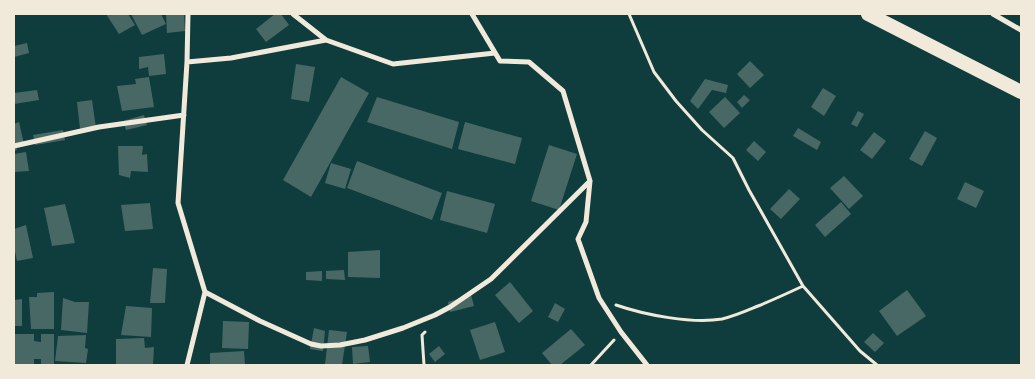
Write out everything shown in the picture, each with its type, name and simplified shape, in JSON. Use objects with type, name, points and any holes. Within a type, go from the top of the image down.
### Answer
[{"type":"highway","points":[[868,14],[1021,92]]},
{"type":"street","points":[[187,365],[205,292],[178,203],[187,62],[188,14]]},
{"type":"street","points":[[293,14],[326,40],[393,64],[496,53]]},
{"type":"street","points":[[472,14],[500,61],[529,62],[563,91],[590,181],[586,222],[578,238],[599,298],[621,332],[647,365]]},
{"type":"street","points":[[993,14],[1021,30]]},
{"type":"street","points":[[187,62],[231,58],[326,40]]},
{"type":"street","points":[[14,146],[99,128],[184,115]]},
{"type":"street","points":[[205,292],[260,321],[311,344],[321,346],[340,345],[365,340],[435,315],[491,279],[590,181]]},
{"type":"path","points":[[629,14],[654,72],[676,101],[702,130],[733,158],[749,190],[804,286],[860,350],[877,365]]},
{"type":"path","points":[[599,298],[617,306],[642,313],[691,320],[720,319],[737,315],[804,286]]},
{"type":"path","points":[[424,365],[422,335],[429,328]]},
{"type":"path","points":[[591,365],[621,332]]},
{"type":"building","points":[[106,14],[128,14],[135,25],[119,34]]},
{"type":"building","points":[[131,14],[161,14],[166,24],[142,35]]},
{"type":"building","points":[[166,14],[184,14],[185,31],[167,33]]},
{"type":"building","points":[[275,14],[281,14],[289,25],[266,42],[256,29]]},
{"type":"building","points":[[27,43],[29,53],[14,57],[14,46]]},
{"type":"building","points":[[164,54],[166,74],[149,76],[148,67],[139,69],[139,57]]},
{"type":"building","points":[[750,61],[764,75],[750,88],[737,74]]},
{"type":"building","points":[[296,64],[315,67],[309,102],[291,99]]},
{"type":"building","points":[[149,77],[154,107],[122,111],[117,86],[136,84],[135,79]]},
{"type":"building","points":[[341,77],[369,93],[311,197],[283,180]]},
{"type":"building","points":[[705,79],[728,85],[726,93],[712,90],[698,109],[690,101]]},
{"type":"building","points":[[823,88],[836,96],[824,116],[811,107]]},
{"type":"building","points":[[37,90],[39,100],[14,104],[14,93]]},
{"type":"building","points":[[744,95],[750,100],[742,108],[737,102]]},
{"type":"building","points":[[377,97],[459,122],[452,149],[367,122]]},
{"type":"building","points":[[725,97],[740,113],[724,128],[709,112]]},
{"type":"building","points":[[92,100],[96,128],[80,129],[77,102]]},
{"type":"building","points":[[858,111],[864,114],[857,127],[851,124]]},
{"type":"building","points":[[144,115],[147,125],[126,130],[123,121]]},
{"type":"building","points":[[19,122],[24,144],[16,146],[17,150],[14,151],[14,124]]},
{"type":"building","points":[[465,122],[522,138],[515,164],[458,149]]},
{"type":"building","points":[[798,128],[821,142],[817,150],[793,136]]},
{"type":"building","points":[[63,130],[65,140],[35,145],[33,135]]},
{"type":"building","points":[[925,131],[937,138],[922,166],[909,159]]},
{"type":"building","points":[[874,132],[886,141],[872,159],[860,150]]},
{"type":"building","points":[[754,141],[766,152],[758,161],[746,150]]},
{"type":"building","points":[[549,145],[577,154],[559,210],[531,201]]},
{"type":"building","points":[[118,146],[143,146],[142,155],[147,154],[148,172],[131,171],[130,178],[119,175]]},
{"type":"building","points":[[26,152],[29,171],[14,172],[14,154]]},
{"type":"building","points":[[357,161],[442,193],[432,220],[347,188]]},
{"type":"building","points":[[331,163],[351,169],[345,189],[325,183]]},
{"type":"building","points":[[844,176],[863,196],[849,209],[830,188]]},
{"type":"building","points":[[965,182],[984,191],[976,208],[957,199]]},
{"type":"building","points":[[789,189],[800,199],[781,219],[770,209]]},
{"type":"building","points":[[447,191],[495,204],[487,233],[440,220]]},
{"type":"building","points":[[841,202],[851,214],[825,237],[815,225]]},
{"type":"building","points":[[150,203],[153,229],[125,231],[121,205]]},
{"type":"building","points":[[65,204],[75,243],[52,246],[44,208]]},
{"type":"building","points":[[26,225],[33,258],[17,261],[14,247],[14,229]]},
{"type":"building","points":[[380,250],[380,278],[348,277],[348,252]]},
{"type":"building","points":[[153,268],[167,269],[165,303],[150,303]]},
{"type":"building","points":[[344,270],[345,280],[326,279],[326,271]]},
{"type":"building","points":[[322,271],[322,281],[306,280],[306,272]]},
{"type":"building","points":[[510,282],[533,311],[519,323],[495,295]]},
{"type":"building","points":[[907,290],[926,316],[897,336],[879,311]]},
{"type":"building","points":[[54,292],[54,329],[31,329],[29,297],[37,297],[37,293]]},
{"type":"building","points":[[471,295],[474,306],[450,312],[448,302]]},
{"type":"building","points":[[63,298],[75,302],[89,302],[87,333],[61,330]]},
{"type":"building","points":[[22,299],[22,326],[14,326],[14,300]]},
{"type":"building","points":[[555,303],[565,309],[558,322],[548,317]]},
{"type":"building","points":[[126,306],[152,308],[151,337],[121,335]]},
{"type":"building","points":[[223,321],[249,322],[248,349],[222,348]]},
{"type":"building","points":[[495,322],[505,352],[480,360],[470,330]]},
{"type":"building","points":[[314,328],[325,331],[323,351],[310,349]]},
{"type":"building","points":[[571,329],[585,345],[560,365],[552,365],[542,353]]},
{"type":"building","points":[[329,330],[347,332],[342,365],[325,364]]},
{"type":"building","points":[[873,333],[884,343],[875,352],[864,342]]},
{"type":"building","points":[[14,334],[34,334],[34,341],[41,342],[41,334],[54,334],[54,365],[41,365],[41,359],[34,359],[34,365],[14,365]]},
{"type":"building","points":[[86,335],[85,348],[88,349],[86,363],[55,361],[58,336]]},
{"type":"building","points":[[144,338],[145,348],[154,347],[153,365],[116,365],[116,339]]},
{"type":"building","points":[[368,346],[370,362],[353,364],[352,347]]},
{"type":"building","points":[[439,346],[445,354],[435,362],[429,354]]},
{"type":"building","points":[[244,351],[245,365],[210,365],[210,353]]}]
